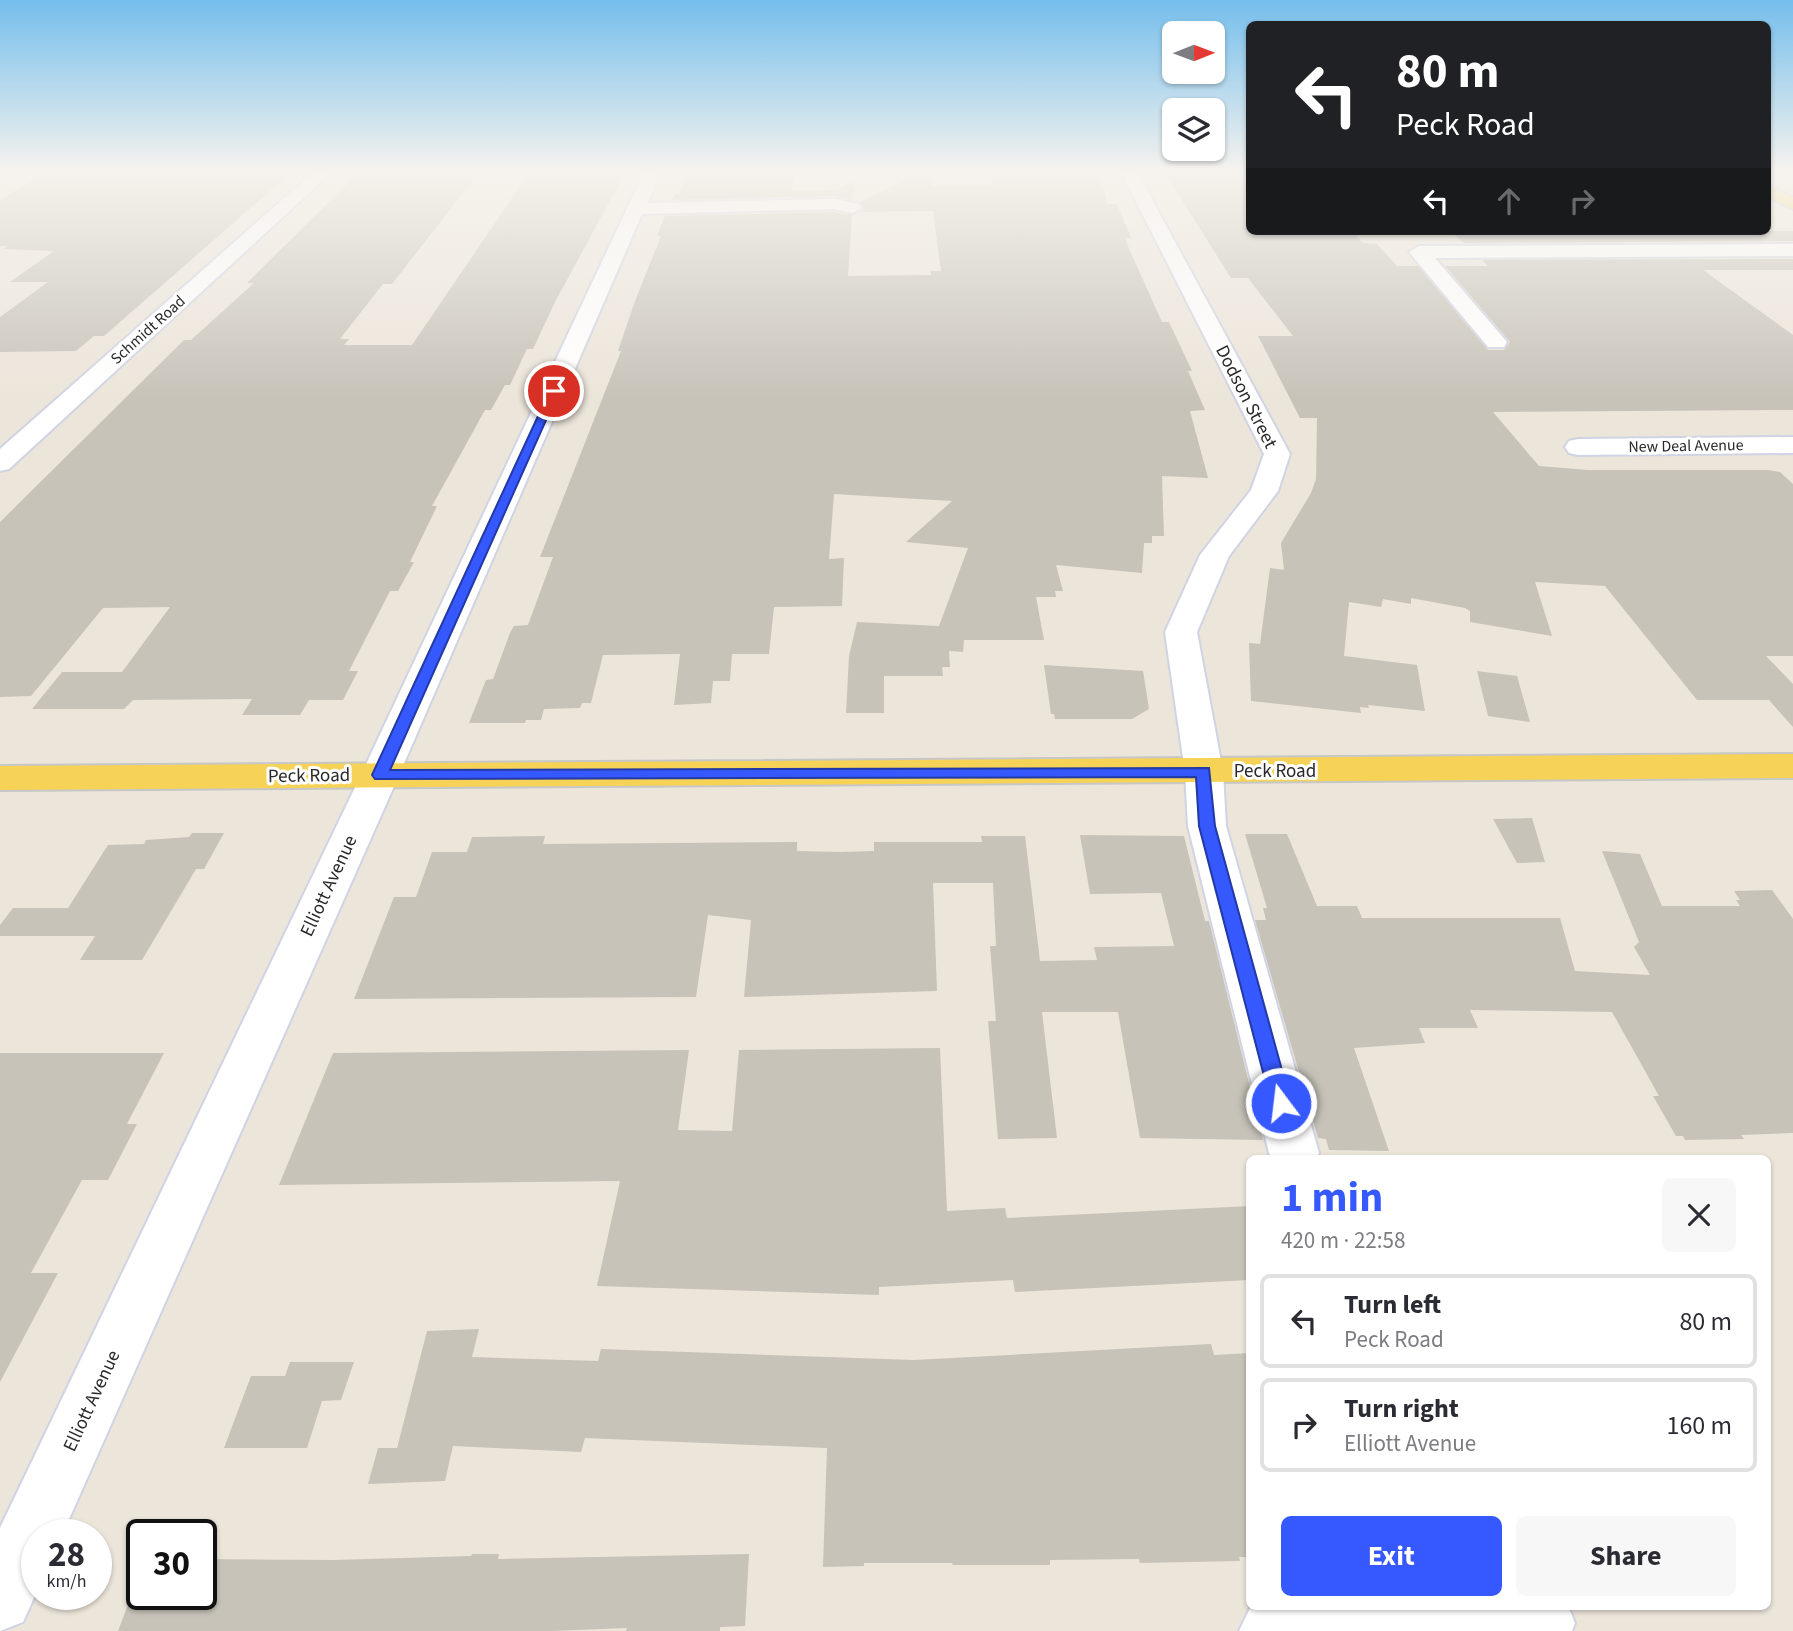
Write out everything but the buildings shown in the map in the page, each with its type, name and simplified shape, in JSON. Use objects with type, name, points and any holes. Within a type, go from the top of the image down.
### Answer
[{"type":"main road","name":"Peck Road","points":[[0,778],[1793,766]]},
{"type":"street","name":"Schmidt Road","points":[[0,463],[241,246]]},
{"type":"street","name":"Elliott Avenue","points":[[0,1599],[620,246]]},
{"type":"street","name":"Dodson Street","points":[[1168,246],[1277,454],[1264,491],[1215,555],[1181,632],[1204,772],[1207,826],[1294,1153]]},
{"type":"street","points":[[1496,342],[1419,252],[1793,250]]},
{"type":"street","name":"New Deal Avenue","points":[[1578,447],[1793,444]]},
{"type":"street","points":[[1272,1631],[1541,1620]]},
{"type":"route","points":[[554,391],[380,775],[1204,772],[1207,826],[1281,1103]]}]
